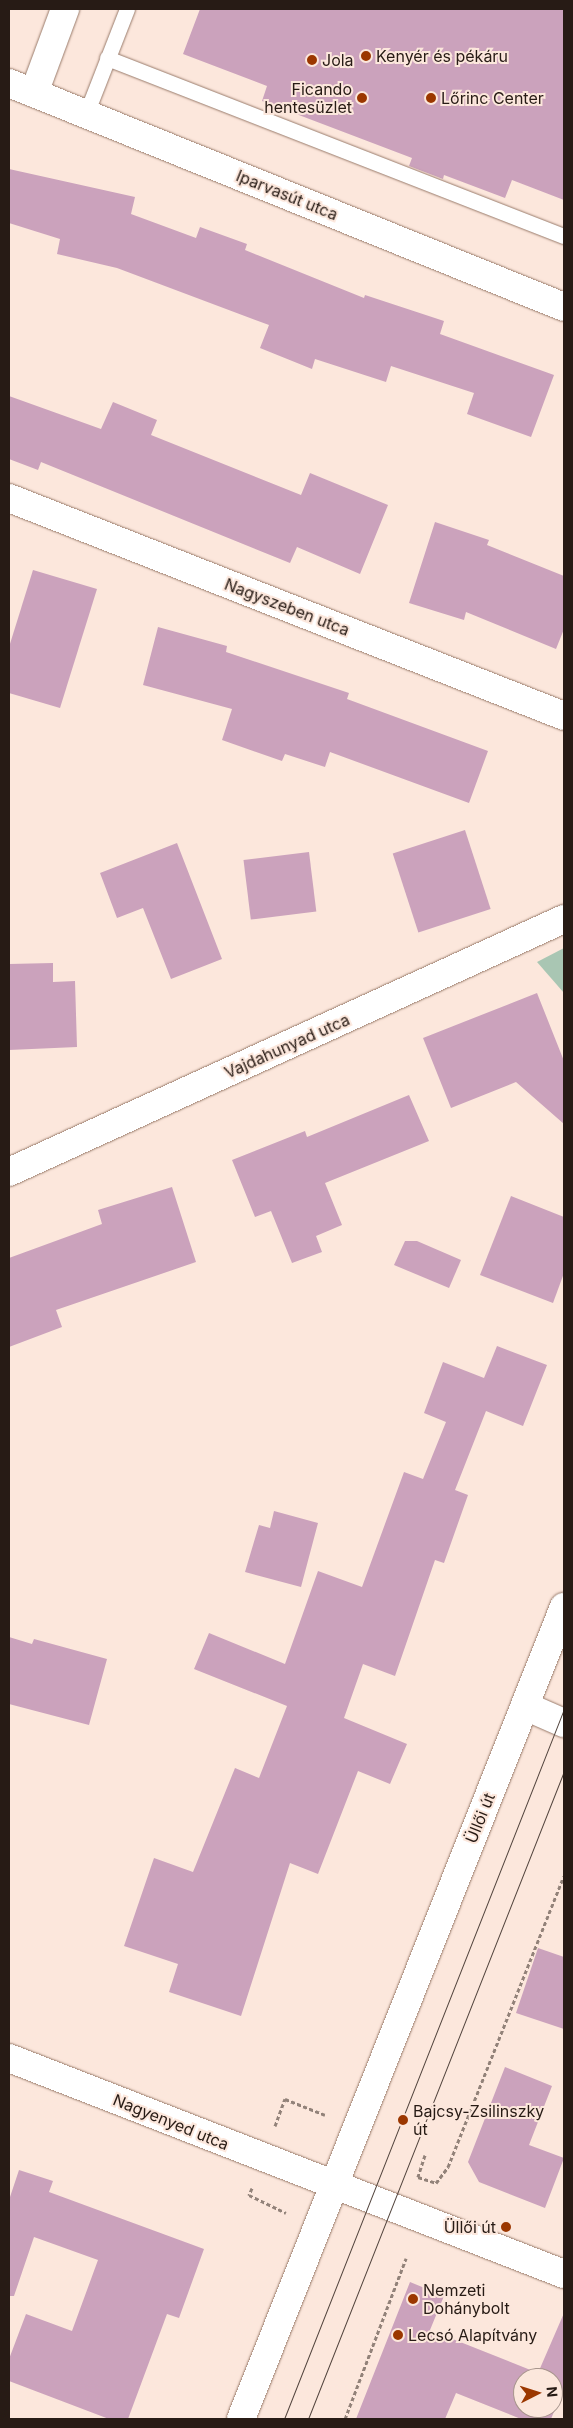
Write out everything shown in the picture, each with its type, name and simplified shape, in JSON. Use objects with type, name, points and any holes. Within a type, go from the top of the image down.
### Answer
[{"type":"street","points":[[34,93],[66,9]]},
{"type":"street","name":"Iparvasút utca","points":[[9,83],[564,306]]},
{"type":"street","name":"Nagyszeben utca","points":[[9,498],[564,716]]},
{"type":"street","name":"Vajdahunyad utca","points":[[9,1172],[564,919]]},
{"type":"street","name":"Üllői út","points":[[241,2419],[564,1607]]},
{"type":"street","points":[[525,1706],[564,1723]]},
{"type":"street","name":"Nagyenyed utca","points":[[9,2058],[332,2187],[564,2274]]},
{"type":"lane","points":[[86,114],[126,9]]},
{"type":"lane","points":[[107,58],[564,236]]},
{"type":"path","points":[[425,2155],[418,2177],[436,2183],[448,2167],[564,1876]]},
{"type":"path","points":[[345,2419],[406,2258]]},
{"type":"green space","points":[[564,948],[564,993],[537,962]]},
{"type":"building","name":"Lőrinc Center","points":[[200,9],[564,9],[564,200],[512,180],[505,198],[444,175],[443,179],[409,166],[412,158],[262,101],[267,86],[183,54]]},
{"type":"building","points":[[9,169],[135,197],[131,214],[196,238],[200,227],[247,244],[245,250],[364,298],[365,295],[444,321],[440,334],[554,375],[531,437],[467,414],[474,393],[391,366],[386,382],[315,359],[312,369],[260,348],[269,325],[117,268],[57,254],[60,239],[9,223]]},
{"type":"building","points":[[9,396],[101,429],[113,402],[157,420],[151,435],[301,495],[310,473],[388,505],[360,574],[297,547],[290,563],[41,462],[38,470],[9,459]]},
{"type":"building","points":[[435,522],[489,540],[487,545],[564,576],[564,629],[556,649],[466,612],[464,620],[409,603]]},
{"type":"building","points":[[33,570],[97,589],[60,708],[9,693],[9,647]]},
{"type":"building","points":[[158,627],[227,646],[226,652],[349,693],[347,699],[488,751],[469,803],[330,752],[325,767],[285,754],[282,761],[222,740],[232,709],[143,685]]},
{"type":"building","points":[[465,830],[491,909],[418,932],[393,853]]},
{"type":"building","points":[[177,843],[222,959],[171,979],[143,908],[117,918],[100,873]]},
{"type":"building","points":[[309,852],[316,912],[251,920],[243,860]]},
{"type":"building","points":[[53,963],[53,982],[75,981],[77,1047],[9,1050],[9,964]]},
{"type":"building","points":[[537,993],[564,1061],[564,1124],[516,1082],[451,1108],[423,1038]]},
{"type":"building","points":[[409,1095],[429,1141],[325,1183],[342,1225],[316,1236],[322,1252],[292,1263],[271,1211],[255,1217],[232,1160],[305,1131],[307,1137]]},
{"type":"building","points":[[172,1187],[196,1262],[56,1310],[62,1327],[9,1347],[9,1258],[102,1224],[98,1210]]},
{"type":"building","points":[[511,1196],[564,1217],[564,1273],[553,1303],[480,1275]]},
{"type":"building","points":[[405,1241],[417,1241],[461,1260],[449,1288],[394,1265]]},
{"type":"building","points":[[497,1346],[547,1365],[523,1426],[486,1411],[455,1490],[468,1495],[444,1563],[435,1560],[395,1676],[363,1664],[344,1718],[407,1744],[390,1784],[358,1771],[318,1874],[290,1863],[241,2016],[169,1992],[178,1964],[124,1946],[154,1858],[193,1872],[235,1768],[259,1778],[287,1706],[194,1669],[209,1633],[285,1664],[318,1571],[362,1587],[404,1472],[423,1479],[446,1422],[424,1413],[443,1362],[484,1378]]},
{"type":"building","points":[[274,1511],[318,1523],[301,1587],[245,1572],[259,1525],[270,1528]]},
{"type":"building","points":[[9,1637],[32,1644],[34,1639],[107,1659],[89,1725],[9,1704]]},
{"type":"building","points":[[538,1948],[564,1957],[564,2029],[516,2013]]},
{"type":"building","points":[[505,2067],[552,2086],[529,2145],[564,2158],[545,2208],[479,2182],[468,2162]]},
{"type":"building","points":[[19,2170],[53,2181],[49,2192],[204,2249],[179,2318],[167,2314],[128,2419],[109,2419],[9,2381],[9,2359],[26,2314],[72,2331],[98,2260],[34,2237],[14,2296],[9,2296],[9,2200]]},
{"type":"building","points":[[410,2282],[444,2296],[430,2330],[525,2368],[513,2368],[513,2416],[456,2393],[445,2419],[356,2419]]},
{"type":"building","points":[[564,2313],[563,2389],[563,2368],[540,2368]]},
{"type":"building","points":[[518,2418],[551,2418],[551,2419]]},
{"type":"tram line","points":[[284,2419],[564,1709]]},
{"type":"tram line","points":[[308,2419],[564,1771]]},
{"type":"place","name":"Kenyér és pékáru","points":[[366,56]]},
{"type":"place","name":"Jola","points":[[312,60]]},
{"type":"place","name":"Ficando hentesüzlet","points":[[362,98]]},
{"type":"place","name":"Lőrinc Center","points":[[431,98]]},
{"type":"place","name":"Bajcsy-Zsilinszky út","points":[[403,2120]]},
{"type":"place","name":"Üllői út","points":[[506,2227]]},
{"type":"place","name":"Nemzeti Dohánybolt","points":[[413,2299]]},
{"type":"place","name":"Lecsó Alapítvány","points":[[398,2335]]}]
